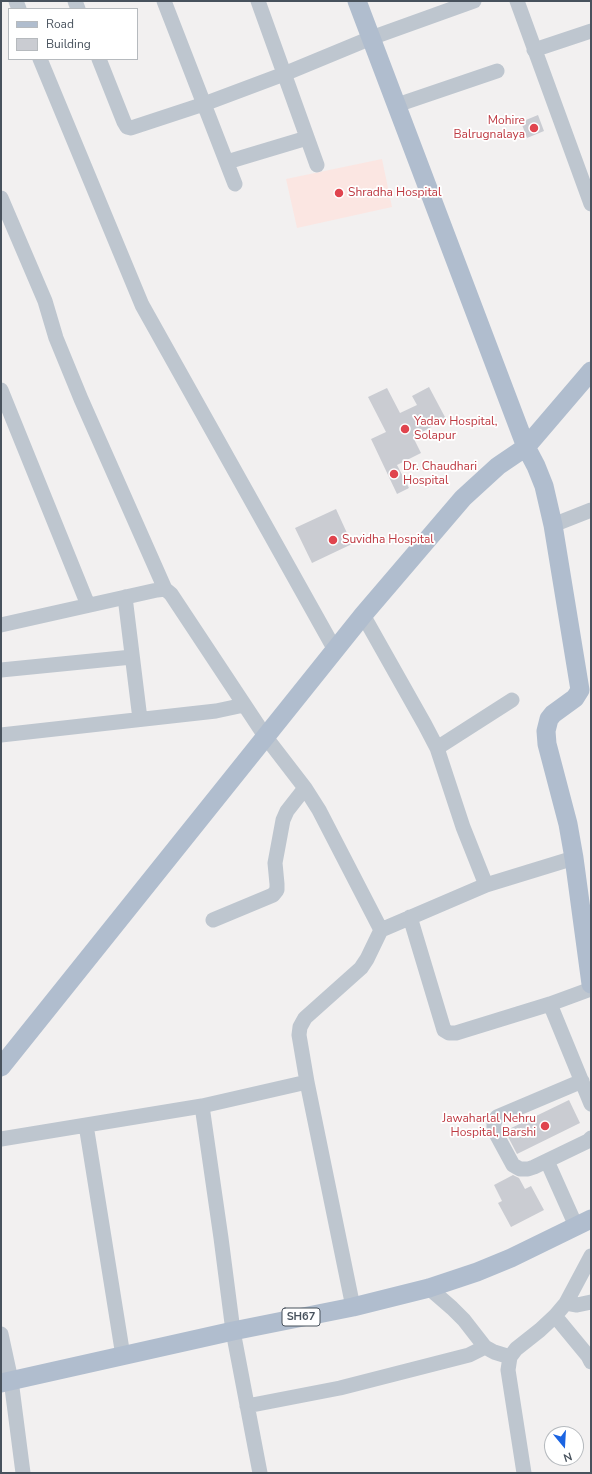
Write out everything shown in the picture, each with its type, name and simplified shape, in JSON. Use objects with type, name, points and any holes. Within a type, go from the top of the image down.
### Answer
[{"type":"main road","points":[[357,1],[526,447],[544,486],[586,690],[553,714],[549,719],[546,731],[547,744],[568,824],[574,858],[584,890],[591,984]]},
{"type":"main road","points":[[1,1067],[363,615],[463,498],[498,466],[526,447],[591,371]]},
{"type":"main road","name":"SH67","points":[[6,1382],[233,1331],[353,1307],[429,1288],[477,1272],[511,1258],[584,1223]]},
{"type":"street","points":[[164,1],[235,184]]},
{"type":"street","points":[[258,1],[317,165]]},
{"type":"street","points":[[99,60],[124,122],[127,127],[131,128],[204,104],[284,74],[371,38],[474,1]]},
{"type":"street","points":[[517,1],[591,204]]},
{"type":"street","points":[[534,50],[591,31]]},
{"type":"street","points":[[40,60],[142,305],[335,650]]},
{"type":"street","points":[[397,105],[496,71]]},
{"type":"street","points":[[227,162],[307,138]]},
{"type":"street","points":[[1,198],[45,301],[56,338],[81,399],[165,590],[171,594],[265,736],[305,788],[319,810],[381,930]]},
{"type":"street","points":[[1,390],[88,605]]},
{"type":"street","points":[[553,525],[591,510]]},
{"type":"street","points":[[1,625],[157,590],[165,590]]},
{"type":"street","points":[[125,597],[140,719]]},
{"type":"street","points":[[363,615],[437,748],[463,827],[486,885]]},
{"type":"street","points":[[1,670],[132,657]]},
{"type":"street","points":[[437,748],[512,700]]},
{"type":"street","points":[[1,735],[216,711],[244,705]]},
{"type":"street","points":[[213,920],[274,895],[277,890],[275,863],[283,820],[287,811],[305,788]]},
{"type":"street","points":[[353,1307],[307,1082],[299,1035],[300,1027],[305,1018],[361,968],[368,959],[381,930],[486,885],[574,858]]},
{"type":"street","points":[[410,917],[444,1030],[449,1033],[550,1004],[591,989]]},
{"type":"street","points":[[550,1004],[591,1104]]},
{"type":"street","points":[[582,1081],[497,1117],[494,1122],[494,1130],[513,1165],[520,1169],[528,1169],[547,1161],[588,1141],[591,1138]]},
{"type":"street","points":[[1,1139],[202,1106],[307,1082]]},
{"type":"street","points":[[202,1106],[233,1331],[260,1473]]},
{"type":"street","points":[[86,1125],[122,1356]]},
{"type":"street","points":[[547,1161],[584,1223]]},
{"type":"street","points":[[524,1473],[508,1370],[510,1357],[516,1349],[555,1316],[566,1303],[591,1256]]},
{"type":"street","points":[[429,1288],[456,1312],[485,1347],[494,1352],[510,1357]]},
{"type":"street","points":[[566,1303],[577,1304],[591,1302]]},
{"type":"street","points":[[555,1316],[588,1356],[591,1362]]},
{"type":"street","points":[[1,1334],[6,1382],[23,1473]]},
{"type":"street","points":[[247,1406],[340,1388],[469,1355],[485,1347]]},
{"type":"shaded area","name":"Shradha Hospital","points":[[382,159],[392,207],[297,228],[286,179]]},
{"type":"building","points":[[538,115],[544,131],[527,138],[521,122]]},
{"type":"building","points":[[429,387],[446,419],[413,437],[421,453],[397,465],[409,488],[397,494],[371,439],[386,432],[368,397],[387,388],[400,413],[417,405],[412,396]]},
{"type":"building","points":[[336,509],[352,544],[312,563],[295,528]]},
{"type":"building","points":[[569,1100],[580,1123],[517,1154],[505,1131]]},
{"type":"building","points":[[513,1175],[519,1178],[525,1189],[531,1186],[544,1210],[511,1227],[498,1203],[502,1201],[494,1185]]},
{"type":"place","name":"Mohire Balrugnalaya","points":[[534,128]]},
{"type":"place","name":"Shradha Hospital","points":[[339,193]]},
{"type":"place","name":"Yadav Hospital, Solapur","points":[[405,429]]},
{"type":"place","name":"Dr. Chaudhari Hospital","points":[[394,474]]},
{"type":"place","name":"Suvidha Hospital","points":[[333,540]]},
{"type":"place","name":"Jawaharlal Nehru Hospital, Barshi","points":[[545,1126]]}]
